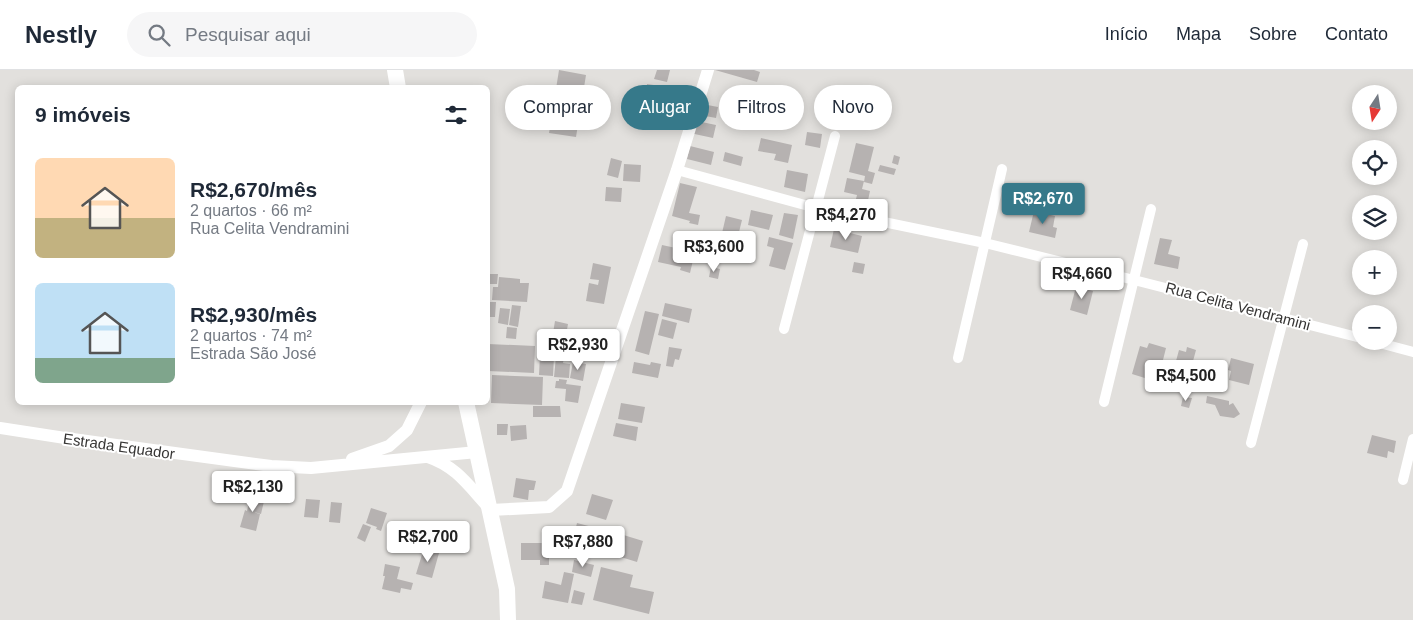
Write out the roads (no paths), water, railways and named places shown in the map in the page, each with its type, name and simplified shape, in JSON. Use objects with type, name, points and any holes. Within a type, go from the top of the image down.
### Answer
[{"type":"main road","points":[[395,70],[398,85]]},
{"type":"main road","points":[[467,405],[507,589],[508,620]]},
{"type":"street","points":[[428,457],[448,466],[461,476],[490,510],[549,507],[567,491],[677,170],[708,70]]},
{"type":"street","points":[[784,329],[834,136]]},
{"type":"street","points":[[958,358],[1002,169]]},
{"type":"street","name":"Rua Celita Vendramini","points":[[677,170],[816,208],[985,243],[1352,336]]},
{"type":"street","points":[[1104,402],[1151,209]]},
{"type":"street","points":[[1251,443],[1302,244]]},
{"type":"street","points":[[1397,348],[1413,352]]},
{"type":"street","points":[[311,468],[355,458],[389,446],[407,430],[420,405]]},
{"type":"street","name":"Estrada Equador","points":[[0,428],[271,466],[311,468],[477,452]]},
{"type":"street","points":[[1403,480],[1413,439]]}]
